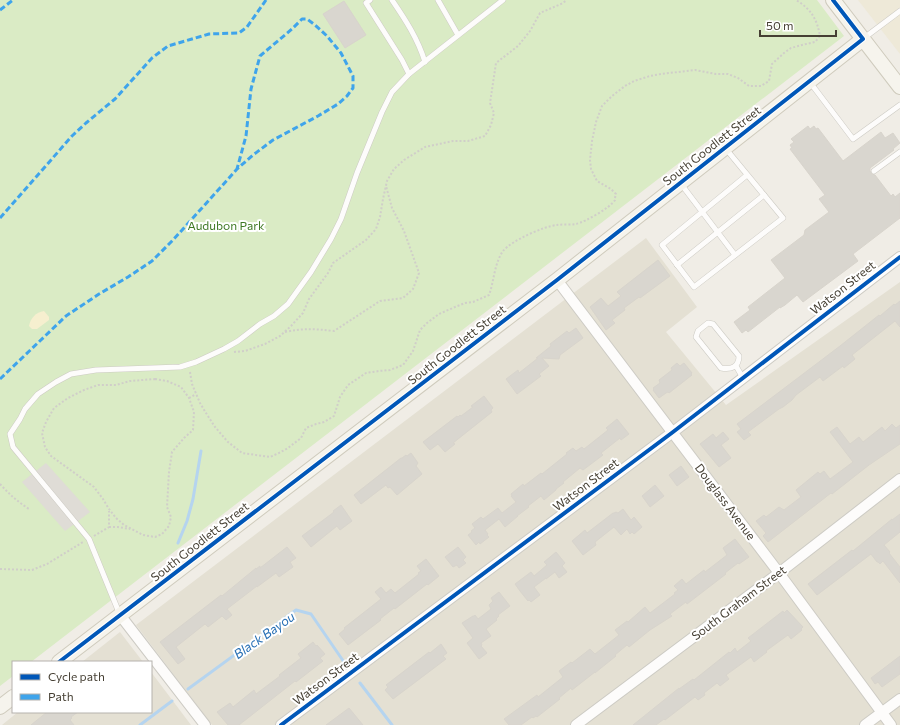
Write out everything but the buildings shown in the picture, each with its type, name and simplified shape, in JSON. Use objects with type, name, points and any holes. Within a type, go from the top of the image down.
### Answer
[{"type":"main road","points":[[833,0],[900,87]]},
{"type":"main road","name":"South Goodlett Street","points":[[60,661],[557,280],[863,39]]},
{"type":"main road","points":[[0,707],[12,698]]},
{"type":"street","name":"Watson Street","points":[[281,725],[673,432],[900,257]]},
{"type":"street","name":"Douglass Avenue","points":[[557,280],[779,573],[891,725]]},
{"type":"street","name":"South Graham Street","points":[[576,725],[779,573],[900,479]]},
{"type":"street","points":[[120,616],[205,725]]},
{"type":"street","points":[[865,725],[900,699]]},
{"type":"lane","points":[[392,0],[413,33],[422,50],[425,62]]},
{"type":"lane","points":[[438,0],[458,35]]},
{"type":"lane","points":[[120,616],[89,539],[13,447],[10,434],[25,409],[38,394],[56,382],[72,374],[96,370],[180,367],[196,362],[224,349],[274,316],[288,304],[311,272],[331,239],[341,219],[382,112],[392,92],[409,74],[503,0]]},
{"type":"lane","points":[[368,1],[409,74]]},
{"type":"lane","points":[[863,39],[900,11]]},
{"type":"lane","points":[[809,81],[853,139],[900,105]]},
{"type":"lane","points":[[725,148],[764,195],[782,218],[694,286],[662,245],[747,175]]},
{"type":"lane","points":[[874,171],[900,152]]},
{"type":"lane","points":[[680,183],[735,255]]},
{"type":"lane","points":[[677,265],[764,195]]},
{"type":"lane","points":[[708,323],[713,324],[739,356],[739,362],[736,366],[727,370],[721,368],[696,337],[698,331],[708,323]]},
{"type":"lane","points":[[736,366],[743,378]]},
{"type":"path","points":[[233,352],[245,351],[280,336],[303,313],[309,299],[328,273],[333,263],[366,240],[376,229],[380,217],[387,181],[394,169],[404,160],[425,147],[453,141],[468,141],[485,136],[491,125],[494,113],[490,103],[496,63],[518,46],[530,31],[540,13],[567,0]]},
{"type":"path","points":[[189,370],[192,384],[200,403],[215,427],[228,442],[242,453],[270,457],[288,448],[301,438],[306,428],[324,422],[334,416],[340,397],[348,385],[366,373],[390,370],[403,365],[413,352],[420,330],[427,323],[439,314],[465,303],[473,302],[490,295],[497,264],[503,251],[511,244],[540,230],[557,225],[576,224],[599,214],[610,206],[615,199],[616,194],[611,189],[597,181],[591,169],[590,160],[596,122],[602,106],[612,96],[634,81],[661,74],[695,70],[716,74],[728,74],[738,78],[749,86],[761,86],[769,81],[772,64],[784,53],[796,46],[815,42],[820,36],[818,25],[811,11],[796,0]]},
{"type":"path","points":[[284,332],[300,329],[334,331],[380,301],[403,298],[413,289],[420,273],[404,231],[392,208],[386,185]]},
{"type":"path","points":[[155,380],[167,381],[181,387],[189,398],[194,412],[193,430],[172,452],[167,507],[171,517],[169,526],[162,534],[155,537],[143,535],[124,525],[109,509],[94,487],[52,456],[44,447],[42,433],[54,408],[68,398],[98,385],[116,385],[130,381],[155,380]]},
{"type":"path","points":[[189,398],[196,394]]},
{"type":"path","points":[[0,484],[20,504],[29,509]]},
{"type":"path","points":[[109,509],[110,527]]},
{"type":"path","points":[[0,570],[32,570],[48,564],[110,527],[133,530]]},
{"type":"shaded area","points":[[858,0],[900,0],[900,54]]},
{"type":"shaded area","points":[[646,238],[697,307],[666,332],[726,405],[900,282],[900,725],[212,725],[136,625]]},
{"type":"shaded area","points":[[46,463],[90,512],[65,531],[22,482]]},
{"type":"shaded area","points":[[120,632],[142,661],[83,661]]},
{"type":"shaded area","points":[[152,673],[191,725],[2,725],[17,713],[152,713]]},
{"type":"green space","name":"Audubon Park","points":[[0,0],[817,0],[844,36],[32,661],[12,661],[12,677],[0,686]]},
{"type":"sand","points":[[44,311],[49,317],[49,320],[37,329],[32,329],[29,326],[32,318],[36,314]]},
{"type":"waterway","points":[[178,543],[187,521],[193,499],[201,451]]},
{"type":"waterway","name":"Black Bayou","points":[[188,689],[296,610],[311,614],[346,665]]},
{"type":"waterway","name":"Black Bayou","points":[[360,683],[392,725]]},
{"type":"waterway","name":"Black Bayou","points":[[140,725],[172,701]]},
{"type":"marked path","points":[[0,10],[13,0]]},
{"type":"marked path","points":[[0,218],[72,136],[115,99],[152,58],[168,46],[209,34],[239,33],[247,27],[266,0]]},
{"type":"marked path","points":[[0,379],[66,316],[152,261],[237,169],[253,155],[273,140],[318,116],[338,104],[347,96],[353,88],[353,76],[341,53],[327,36],[307,19],[302,19],[260,56],[251,89],[246,136],[237,169]]},
{"type":"cycle path","points":[[60,661],[557,280],[863,39],[833,0]]},
{"type":"cycle path","points":[[281,725],[673,432],[900,257]]}]
